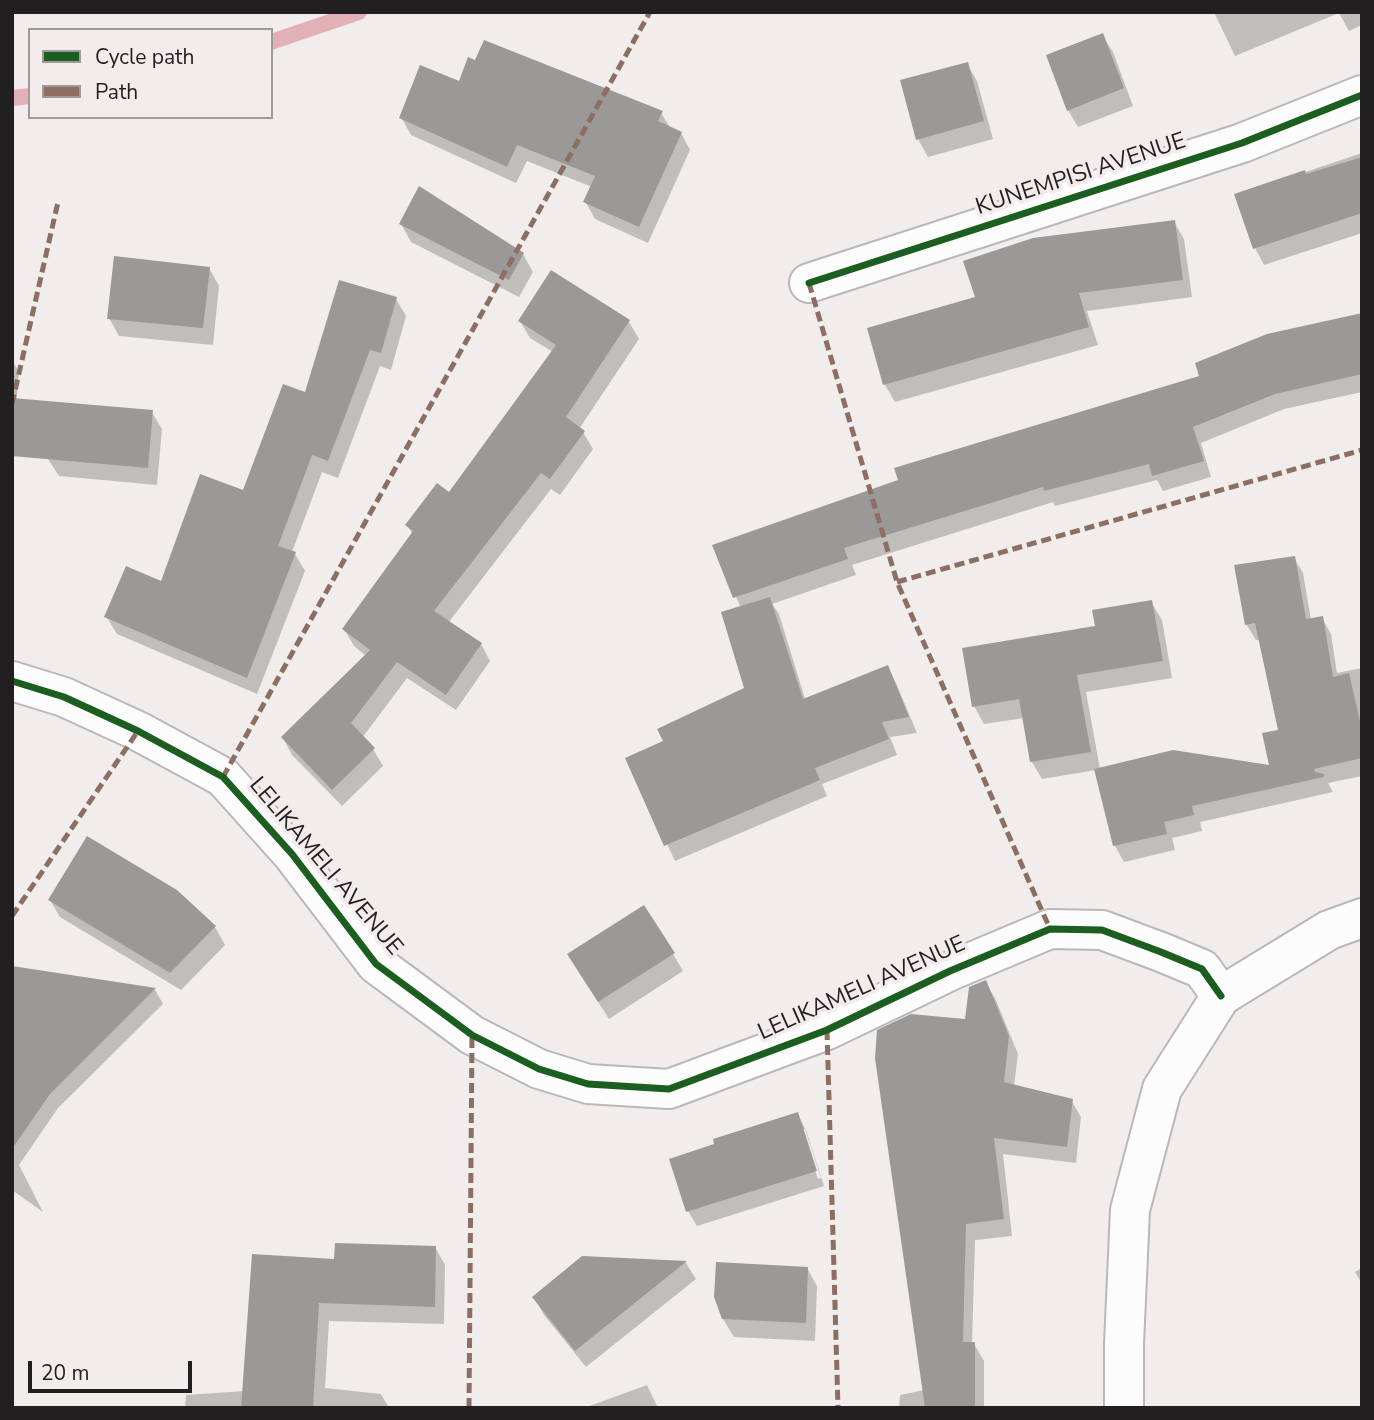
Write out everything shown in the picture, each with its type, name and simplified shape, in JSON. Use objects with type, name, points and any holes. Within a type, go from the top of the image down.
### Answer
[{"type":"street","name":"KUNEMPISI AVENUE","points":[[809,283],[1242,143],[1362,95]]},
{"type":"street","name":"LELIKAMELI AVENUE","points":[[12,681],[64,697],[223,777],[292,854],[376,964],[472,1035],[539,1069],[588,1084],[669,1089],[827,1030],[950,971],[1050,929],[1102,930],[1161,951],[1202,969],[1221,996]]},
{"type":"street","points":[[1124,1408],[1130,1210],[1163,1089],[1221,996],[1329,930],[1362,918]]},
{"type":"building","points":[[1103,33],[1124,88],[1067,111],[1046,55]]},
{"type":"building","points":[[484,40],[663,111],[658,121],[682,132],[639,227],[583,202],[595,176],[517,145],[507,167],[399,118],[420,65],[459,81],[468,57],[475,60]]},
{"type":"building","points":[[968,62],[984,121],[916,140],[900,80]]},
{"type":"building","points":[[1362,157],[1362,213],[1253,249],[1234,194],[1305,170],[1306,174]]},
{"type":"building","points":[[419,186],[524,253],[509,280],[399,224]]},
{"type":"building","points":[[1175,220],[1183,280],[1079,293],[1089,327],[883,385],[867,328],[975,297],[963,261],[1033,238]]},
{"type":"building","points":[[114,256],[210,267],[203,328],[107,319]]},
{"type":"building","points":[[551,270],[630,320],[566,417],[585,431],[550,479],[541,473],[434,611],[482,643],[446,695],[397,662],[351,723],[375,748],[332,790],[281,737],[370,650],[342,629],[413,531],[405,525],[437,483],[449,492],[556,345],[518,321]]},
{"type":"building","points":[[339,280],[397,297],[381,353],[370,350],[328,461],[312,455],[278,546],[296,552],[247,678],[104,617],[126,566],[161,581],[200,474],[243,490],[283,384],[305,392]]},
{"type":"building","points":[[1362,313],[1362,374],[1275,394],[1193,427],[1204,461],[1152,476],[1149,464],[1044,491],[1043,487],[844,548],[848,559],[733,598],[712,545],[898,480],[894,468],[1199,376],[1195,363],[1267,334]]},
{"type":"building","points":[[12,398],[153,410],[148,468],[12,456]]},
{"type":"building","points":[[1295,556],[1306,619],[1323,616],[1333,677],[1349,673],[1362,730],[1362,758],[1314,769],[1315,772],[1324,774],[1324,777],[1192,806],[1194,815],[1164,822],[1167,834],[1113,846],[1094,769],[1173,750],[1269,765],[1262,733],[1278,730],[1255,623],[1245,625],[1234,565]]},
{"type":"building","points":[[770,597],[803,699],[888,665],[909,717],[882,722],[889,739],[815,768],[820,780],[664,846],[625,758],[663,741],[657,729],[744,688],[721,612]]},
{"type":"building","points":[[1152,600],[1163,661],[1077,675],[1091,752],[1030,762],[1019,699],[972,707],[962,648],[1095,626],[1092,610]]},
{"type":"building","points":[[87,836],[177,890],[216,926],[170,973],[48,900]]},
{"type":"building","points":[[644,905],[675,953],[598,1002],[567,954]]},
{"type":"building","points":[[12,966],[156,988],[50,1094],[12,1149]]},
{"type":"building","points":[[986,980],[1009,1036],[1004,1082],[1073,1099],[1067,1147],[994,1138],[1004,1219],[966,1224],[963,1342],[975,1342],[975,1408],[925,1408],[875,1058],[877,1030],[911,1014],[965,1019],[969,987]]},
{"type":"building","points":[[798,1112],[817,1171],[686,1212],[669,1159],[714,1144],[713,1139]]},
{"type":"building","points":[[335,1243],[436,1246],[435,1307],[319,1303],[313,1408],[241,1408],[252,1254],[334,1259]]},
{"type":"building","points":[[582,1256],[687,1261],[575,1351],[532,1297]]},
{"type":"building","points":[[716,1262],[808,1267],[806,1323],[722,1319],[714,1297]]},
{"type":"waterway","points":[[273,41],[359,12]]},
{"type":"waterway","points":[[12,98],[28,96]]},
{"type":"marked path","points":[[223,777],[650,12]]},
{"type":"marked path","points":[[12,404],[58,202]]},
{"type":"marked path","points":[[809,283],[897,582],[1050,929]]},
{"type":"marked path","points":[[897,582],[1362,450]]},
{"type":"marked path","points":[[12,916],[138,731]]},
{"type":"marked path","points":[[827,1030],[838,1408]]},
{"type":"marked path","points":[[469,1408],[472,1035]]},
{"type":"cycle path","points":[[809,283],[1242,143],[1362,95]]},
{"type":"cycle path","points":[[12,681],[64,697],[138,731],[223,777],[292,854],[376,964],[472,1035],[539,1069],[588,1084],[669,1089],[827,1030],[950,971],[1050,929],[1102,930],[1161,952],[1202,969],[1221,996]]}]
